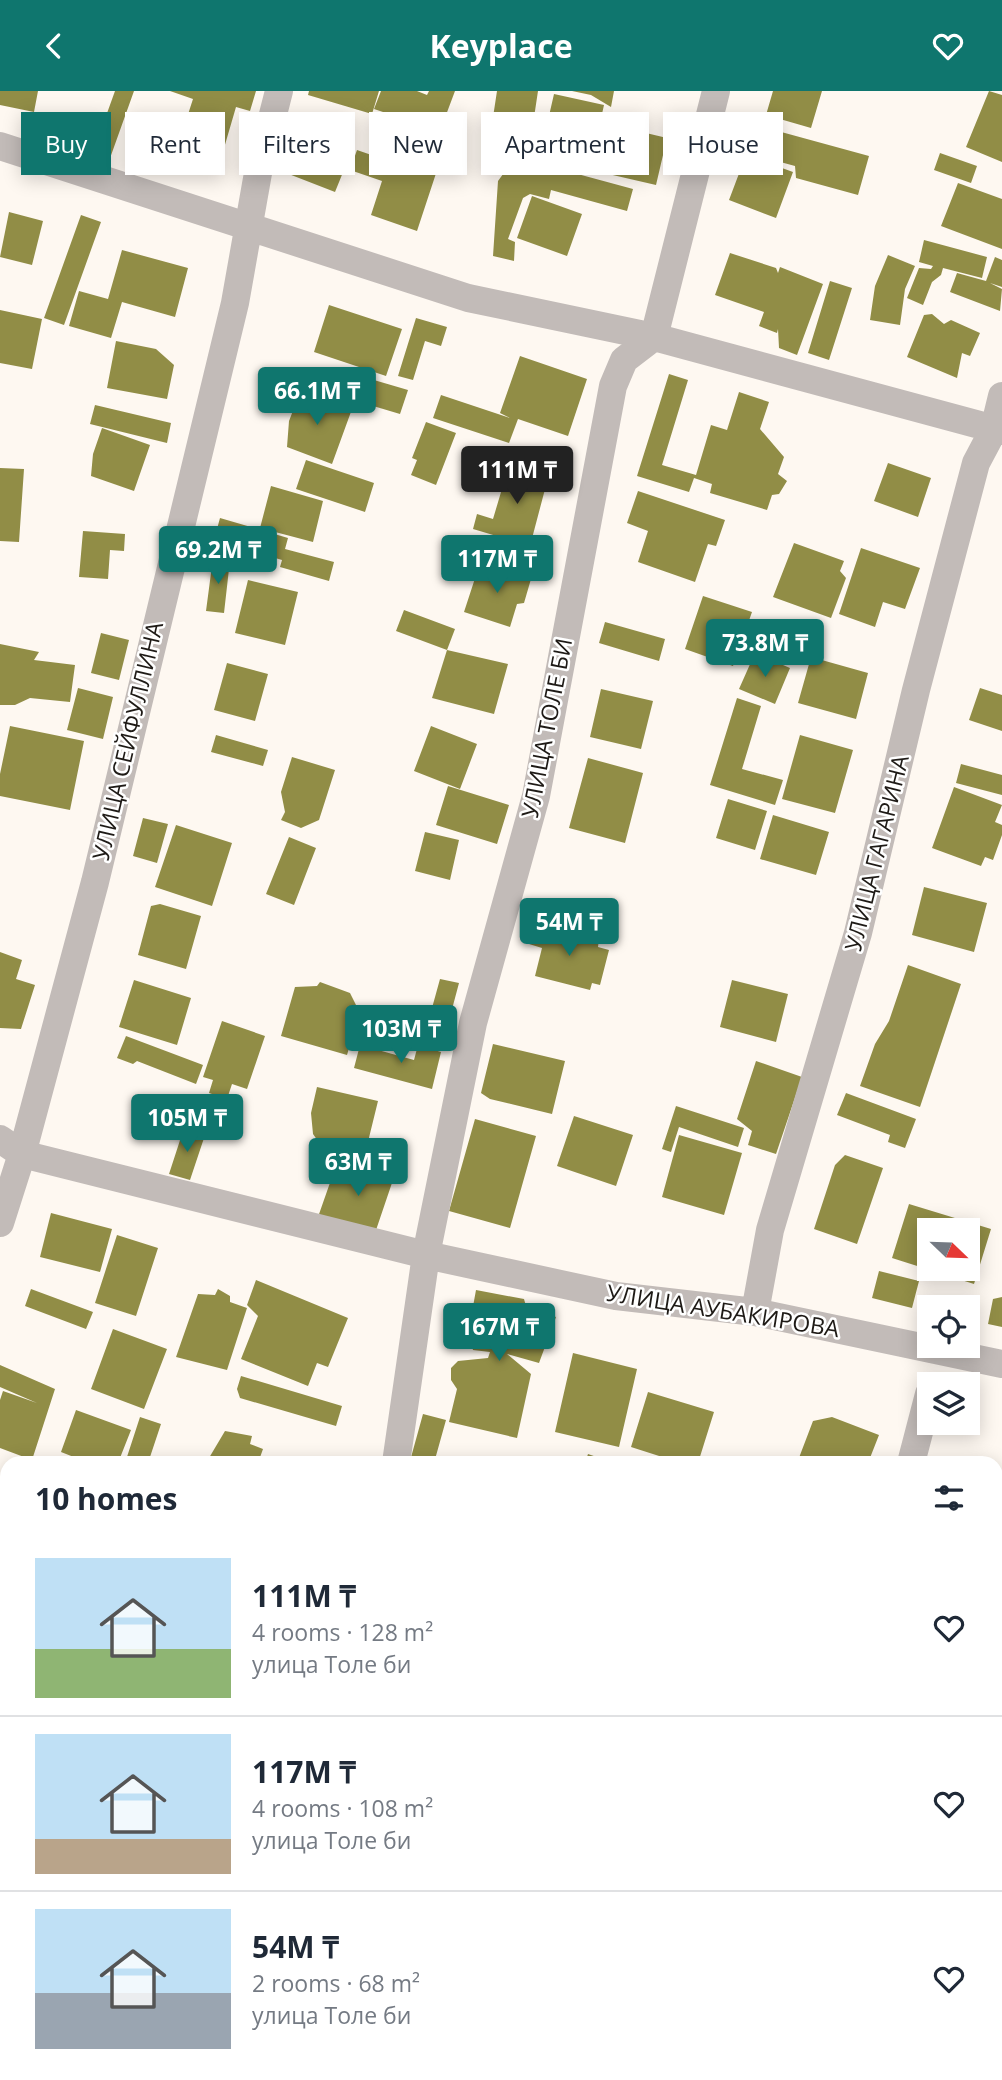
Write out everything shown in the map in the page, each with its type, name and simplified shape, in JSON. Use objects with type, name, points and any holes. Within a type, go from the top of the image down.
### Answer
[{"type":"street","name":"УЛИЦА СЕЙФУЛЛИНА","points":[[0,1223],[11,1147],[95,882],[235,303],[247,225],[279,91]]},
{"type":"street","points":[[654,337],[716,91]]},
{"type":"street","points":[[0,146],[468,298],[654,337],[998,430]]},
{"type":"street","name":"УЛИЦА ТОЛЕ БИ","points":[[397,1456],[426,1255],[473,1023],[536,796],[614,386],[624,361],[654,337]]},
{"type":"street","name":"УЛИЦА ГАГАРИНА","points":[[755,1312],[770,1230],[858,933],[916,691],[976,463],[998,430],[1002,395]]},
{"type":"street","name":"УЛИЦА АУБАКИРОВА","points":[[11,1147],[426,1255],[616,1296],[755,1312],[917,1344]]},
{"type":"street","name":"УЛИЦА АУБАКИРОВА","points":[[978,1358],[1002,1364]]},
{"type":"street","points":[[913,1456],[918,1435]]},
{"type":"building","points":[[0,91],[38,91],[34,112],[0,105]]},
{"type":"building","points":[[115,91],[134,91],[111,155],[111,112],[107,112]]},
{"type":"building","points":[[170,91],[256,91],[250,111],[236,107],[225,145],[225,112],[189,112],[193,99]]},
{"type":"building","points":[[309,91],[379,91],[373,112],[369,113],[308,95]]},
{"type":"building","points":[[381,91],[417,91],[427,95],[429,91],[455,91],[447,112],[383,112],[374,109]]},
{"type":"building","points":[[497,91],[538,91],[535,112],[494,112]]},
{"type":"building","points":[[572,91],[614,91],[611,107],[591,95]]},
{"type":"building","points":[[773,91],[822,91],[811,128],[783,120],[783,112],[767,112]]},
{"type":"building","points":[[989,91],[1002,95],[1002,162],[966,147]]},
{"type":"building","points":[[554,94],[604,105],[602,112],[550,112]]},
{"type":"building","points":[[783,132],[869,156],[858,195],[796,178],[795,166],[783,163]]},
{"type":"building","points":[[649,134],[663,137],[663,155],[656,185],[613,175],[649,175]]},
{"type":"building","points":[[357,150],[369,154],[369,175],[435,175],[417,231],[371,215],[382,181],[355,172]]},
{"type":"building","points":[[940,153],[977,166],[971,183],[934,170]]},
{"type":"building","points":[[783,168],[793,172],[776,218],[729,200],[738,175],[783,175]]},
{"type":"building","points":[[291,175],[342,175],[335,192]]},
{"type":"building","points":[[502,175],[581,175],[633,189],[627,211],[551,190],[549,199],[530,194],[523,198],[508,239],[515,242],[514,261],[493,256],[498,181]]},
{"type":"building","points":[[958,183],[1002,199],[1002,249],[941,226]]},
{"type":"building","points":[[532,196],[582,214],[567,256],[517,238]]},
{"type":"building","points":[[9,212],[43,221],[32,265],[0,257]]},
{"type":"building","points":[[81,215],[101,222],[64,325],[44,318]]},
{"type":"building","points":[[924,240],[987,257],[982,278],[943,268],[941,275],[932,282],[923,305],[907,298],[919,268],[931,269],[933,266],[919,262]]},
{"type":"building","points":[[122,250],[188,268],[175,317],[122,302],[111,338],[69,326],[79,291],[108,299]]},
{"type":"building","points":[[730,253],[776,268],[778,273],[780,267],[823,284],[797,355],[779,348],[778,329],[777,333],[759,326],[764,312],[715,295]]},
{"type":"building","points":[[888,255],[915,266],[905,289],[900,325],[870,320],[875,286]]},
{"type":"building","points":[[995,257],[1002,260],[1002,287],[990,283],[1002,289],[1000,311],[950,292],[957,273],[986,281]]},
{"type":"building","points":[[830,281],[852,288],[829,360],[808,353]]},
{"type":"building","points":[[329,305],[402,329],[386,376],[314,352]]},
{"type":"building","points":[[0,310],[42,319],[32,369],[0,363]]},
{"type":"building","points":[[932,314],[944,324],[951,320],[980,333],[970,356],[962,353],[957,378],[907,357],[924,315]]},
{"type":"building","points":[[416,318],[447,327],[441,346],[425,341],[413,380],[398,376]]},
{"type":"building","points":[[116,341],[156,349],[174,365],[167,399],[107,388]]},
{"type":"building","points":[[520,356],[587,379],[568,436],[518,419],[509,443],[433,418],[441,395],[510,418],[500,413]]},
{"type":"building","points":[[350,373],[408,390],[400,414],[343,397]]},
{"type":"building","points":[[669,374],[688,380],[662,465],[696,475],[711,425],[727,430],[739,392],[769,402],[760,429],[784,457],[778,474],[787,481],[779,494],[772,495],[767,510],[710,493],[712,484],[694,478],[689,492],[637,476]]},
{"type":"building","points":[[301,390],[352,409],[332,464],[287,447],[289,421]]},
{"type":"building","points":[[95,405],[171,423],[167,443],[90,424]]},
{"type":"building","points":[[426,422],[456,433],[436,485],[411,475],[417,460],[412,458]]},
{"type":"building","points":[[102,428],[150,445],[134,491],[91,476],[93,454]]},
{"type":"building","points":[[306,460],[374,483],[365,512],[296,489]]},
{"type":"building","points":[[510,462],[549,474],[530,546],[473,529],[477,514],[493,519]]},
{"type":"building","points":[[888,463],[931,478],[918,517],[874,501]]},
{"type":"building","points":[[0,468],[24,469],[19,542],[0,541]]},
{"type":"building","points":[[271,486],[323,501],[313,542],[260,528]]},
{"type":"building","points":[[638,491],[725,520],[716,546],[708,544],[695,582],[638,562],[648,531],[627,523]]},
{"type":"building","points":[[220,518],[288,538],[285,549],[334,562],[329,581],[280,567],[282,560],[214,540]]},
{"type":"building","points":[[83,531],[125,534],[124,551],[110,550],[108,579],[79,577]]},
{"type":"building","points":[[794,543],[844,561],[840,571],[846,578],[831,618],[773,597]]},
{"type":"building","points":[[861,548],[920,568],[905,609],[883,602],[875,627],[839,614]]},
{"type":"building","points":[[213,558],[230,560],[224,613],[206,611]]},
{"type":"building","points":[[480,563],[531,579],[524,603],[517,604],[510,627],[464,612]]},
{"type":"building","points":[[248,580],[298,592],[285,645],[235,633]]},
{"type":"building","points":[[703,596],[752,612],[733,666],[685,649]]},
{"type":"building","points":[[404,610],[455,629],[447,650],[396,631]]},
{"type":"building","points":[[605,622],[665,639],[659,661],[599,643]]},
{"type":"building","points":[[101,633],[129,640],[119,680],[91,673]]},
{"type":"building","points":[[0,644],[39,652],[34,660],[75,665],[70,702],[30,698],[15,705],[0,705]]},
{"type":"building","points":[[447,650],[508,664],[494,714],[432,698]]},
{"type":"building","points":[[755,653],[790,668],[775,704],[739,689]]},
{"type":"building","points":[[811,657],[868,673],[856,719],[798,703]]},
{"type":"building","points":[[227,663],[268,674],[255,721],[214,710]]},
{"type":"building","points":[[78,688],[113,697],[103,739],[67,730]]},
{"type":"building","points":[[980,688],[1002,695],[1002,731],[969,720]]},
{"type":"building","points":[[601,689],[653,701],[641,749],[590,737]]},
{"type":"building","points":[[737,698],[761,706],[742,769],[783,780],[775,805],[710,785]]},
{"type":"building","points":[[10,726],[84,741],[70,810],[0,796],[0,774]]},
{"type":"building","points":[[431,726],[477,744],[460,789],[414,771]]},
{"type":"building","points":[[216,735],[268,750],[263,766],[211,752]]},
{"type":"building","points":[[800,735],[853,750],[835,813],[782,799]]},
{"type":"building","points":[[292,757],[335,770],[319,820],[301,828],[281,820],[285,812],[281,792]]},
{"type":"building","points":[[588,758],[643,773],[625,843],[569,828]]},
{"type":"building","points":[[961,764],[1002,775],[1002,795],[956,783]]},
{"type":"building","points":[[448,786],[509,805],[497,844],[436,825]]},
{"type":"building","points":[[954,787],[1002,805],[995,822],[1002,825],[1002,835],[993,860],[985,857],[981,866],[932,848]]},
{"type":"building","points":[[728,799],[767,811],[755,850],[716,838]]},
{"type":"building","points":[[773,815],[829,832],[816,875],[760,859]]},
{"type":"building","points":[[143,818],[168,824],[157,863],[133,856]]},
{"type":"building","points":[[176,825],[232,843],[212,906],[155,887]]},
{"type":"building","points":[[425,832],[459,840],[450,880],[415,871]]},
{"type":"building","points":[[289,837],[316,848],[294,905],[266,894]]},
{"type":"building","points":[[924,887],[987,903],[974,952],[912,935]]},
{"type":"building","points":[[160,904],[201,916],[186,969],[138,955],[151,906]]},
{"type":"building","points":[[550,927],[599,939],[598,947],[609,950],[600,985],[592,983],[590,990],[535,976],[542,948],[529,944],[533,928],[548,932]]},
{"type":"building","points":[[0,952],[22,960],[16,979],[35,985],[21,1029],[0,1028]]},
{"type":"building","points":[[908,965],[961,984],[920,1107],[860,1086],[875,1044],[889,1021]]},
{"type":"building","points":[[440,979],[459,983],[451,1013],[432,1008]]},
{"type":"building","points":[[134,980],[191,998],[177,1045],[119,1027]]},
{"type":"building","points":[[732,980],[788,994],[776,1042],[720,1027]]},
{"type":"building","points":[[320,982],[350,993],[363,1019],[353,1035],[347,1055],[281,1036],[295,987],[317,986]]},
{"type":"building","points":[[222,1021],[265,1036],[247,1089],[232,1084],[227,1099],[209,1093],[213,1080],[203,1077]]},
{"type":"building","points":[[126,1036],[203,1065],[196,1084],[137,1061],[133,1064],[117,1058]]},
{"type":"building","points":[[493,1044],[565,1061],[552,1114],[490,1099],[481,1093]]},
{"type":"building","points":[[360,1045],[414,1060],[418,1045],[441,1052],[432,1089],[354,1068]]},
{"type":"building","points":[[756,1061],[802,1077],[776,1154],[748,1145],[752,1131],[737,1119]]},
{"type":"building","points":[[317,1087],[378,1101],[364,1158],[337,1152],[320,1144],[313,1134],[311,1113]]},
{"type":"building","points":[[846,1093],[916,1119],[905,1148],[888,1142],[890,1135],[837,1115]]},
{"type":"building","points":[[676,1106],[744,1128],[738,1147],[679,1127],[671,1152],[662,1149]]},
{"type":"building","points":[[574,1116],[633,1135],[616,1186],[557,1166]]},
{"type":"building","points":[[475,1119],[536,1136],[510,1228],[449,1211]]},
{"type":"building","points":[[184,1128],[205,1135],[190,1180],[169,1174]]},
{"type":"building","points":[[679,1135],[742,1153],[724,1215],[662,1197]]},
{"type":"building","points":[[845,1155],[883,1168],[857,1244],[814,1229],[835,1165]]},
{"type":"building","points":[[355,1160],[395,1174],[374,1236],[318,1217],[332,1177],[348,1182]]},
{"type":"building","points":[[909,1204],[955,1218],[917,1218],[917,1266],[892,1258]]},
{"type":"building","points":[[51,1213],[112,1229],[100,1272],[40,1257]]},
{"type":"building","points":[[980,1226],[991,1229],[980,1265]]},
{"type":"building","points":[[117,1235],[158,1248],[136,1316],[95,1303]]},
{"type":"building","points":[[879,1271],[919,1281],[912,1308],[872,1298]]},
{"type":"building","points":[[256,1280],[348,1318],[328,1367],[317,1363],[308,1386],[241,1359],[258,1316],[247,1305]]},
{"type":"building","points":[[31,1289],[93,1312],[86,1329],[25,1306]]},
{"type":"building","points":[[218,1289],[230,1296],[230,1302],[247,1308],[227,1370],[176,1357],[198,1294],[215,1295]]},
{"type":"building","points":[[476,1290],[524,1299],[526,1306],[556,1317],[539,1363],[507,1354],[531,1374],[517,1438],[449,1422],[457,1389],[451,1380],[451,1368],[458,1361],[488,1358],[490,1352],[473,1350],[468,1334]]},
{"type":"building","points":[[1002,1297],[1002,1327],[988,1324],[993,1299]]},
{"type":"building","points":[[113,1329],[167,1349],[144,1409],[91,1389]]},
{"type":"building","points":[[573,1353],[637,1369],[619,1447],[555,1432]]},
{"type":"building","points":[[0,1365],[55,1389],[33,1456],[21,1456],[0,1448],[0,1400],[3,1391],[37,1403],[0,1387]]},
{"type":"building","points":[[241,1376],[342,1406],[336,1426],[240,1398],[237,1389]]},
{"type":"building","points":[[648,1392],[714,1412],[700,1456],[659,1456],[631,1447]]},
{"type":"building","points":[[76,1410],[131,1430],[121,1456],[71,1456],[61,1452]]},
{"type":"building","points":[[423,1414],[446,1420],[436,1456],[411,1456]]},
{"type":"building","points":[[140,1417],[161,1424],[150,1456],[127,1456]]},
{"type":"building","points":[[832,1417],[879,1435],[871,1456],[800,1456],[813,1421]]},
{"type":"building","points":[[225,1431],[252,1436],[250,1444],[263,1449],[260,1456],[210,1456]]}]
